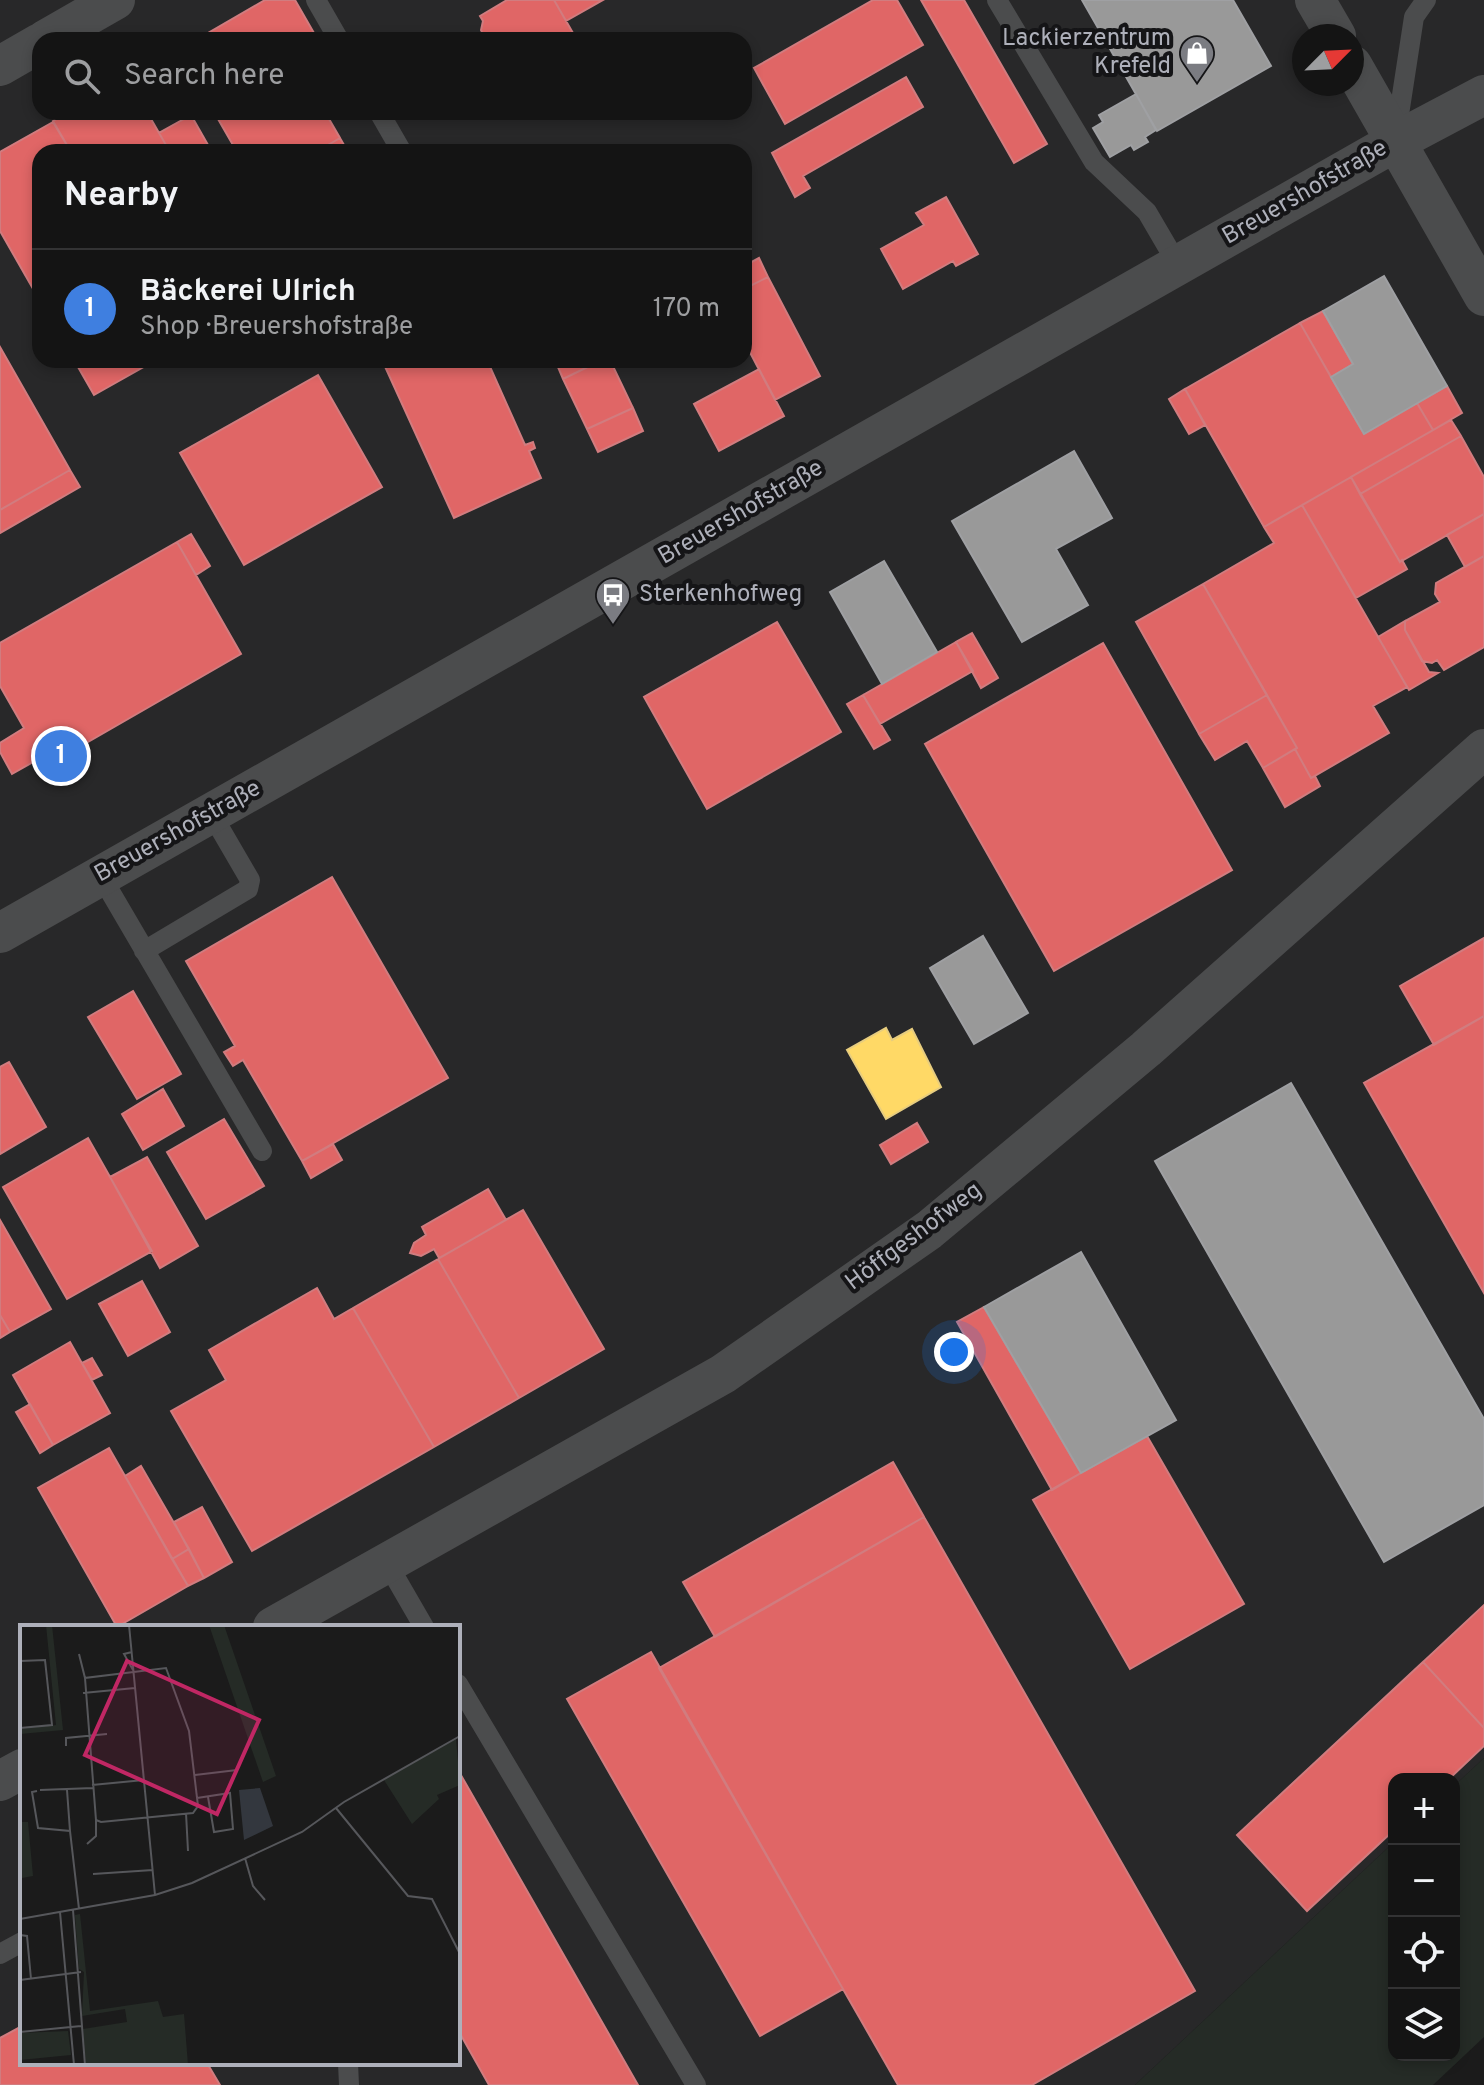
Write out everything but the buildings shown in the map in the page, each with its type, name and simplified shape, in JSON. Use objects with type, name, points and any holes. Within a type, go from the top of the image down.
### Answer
[{"type":"street","points":[[58,32],[115,0]]},
{"type":"street","points":[[1315,0],[1329,24]]},
{"type":"street","points":[[0,66],[32,47]]},
{"type":"street","points":[[1364,86],[1484,296]]},
{"type":"street","name":"Breuershofstraße","points":[[5,918],[101,876],[1395,142],[1484,95]]},
{"type":"street","name":"Höffgeshofweg","points":[[277,1625],[723,1374],[929,1230],[1146,1049],[1484,749]]},
{"type":"street","points":[[0,1781],[20,1770]]},
{"type":"lane","points":[[316,0],[334,32]]},
{"type":"lane","points":[[997,0],[1094,162],[1147,212],[1178,265]]},
{"type":"lane","points":[[1395,142],[1414,17],[1426,0]]},
{"type":"lane","points":[[384,120],[397,144]]},
{"type":"lane","points":[[144,951],[248,889],[250,880],[211,813]]},
{"type":"lane","points":[[101,876],[262,1151]]},
{"type":"lane","points":[[387,1563],[423,1625]]},
{"type":"lane","points":[[460,1687],[696,2085]]},
{"type":"lane","points":[[0,1954],[20,1943]]},
{"type":"lane","points":[[348,2065],[349,2085]]},
{"type":"shaded area","points":[[0,0],[1484,0],[1484,1758],[1460,1780],[1460,1773],[1388,1773],[1388,1848],[1135,2085],[0,2085]]},
{"type":"shaded area","points":[[1484,1758],[1484,2037],[1460,2060],[1460,1845],[1460,1780]]},
{"type":"shaded area","points":[[1388,1848],[1388,2061],[1458,2061],[1433,2085],[1135,2085]]},
{"type":"place","name":"Lackierzentrum Krefeld","points":[[1197,84]]},
{"type":"place","name":"Sterkenhofweg","points":[[613,626]]},
{"type":"place","name":"Bäckerei Ulrich","points":[[61,756]]}]
